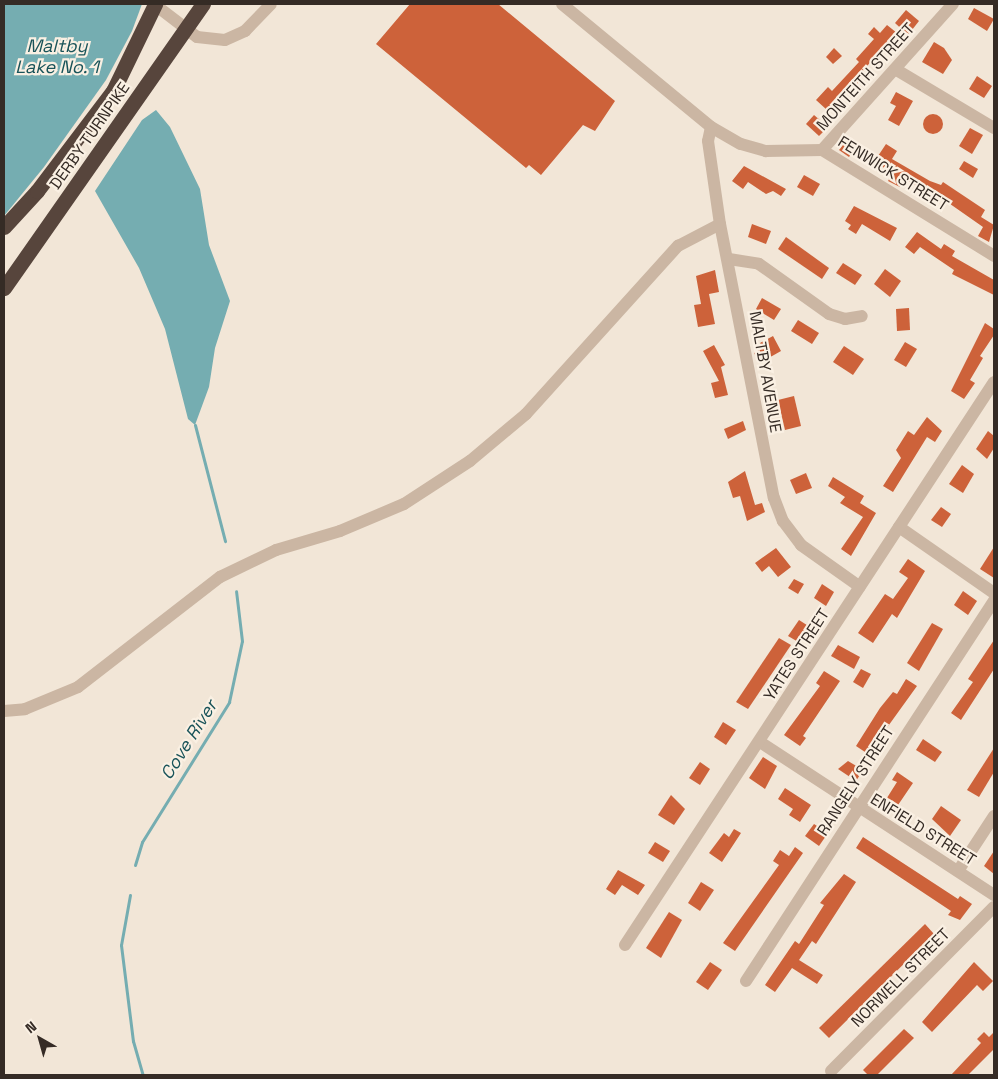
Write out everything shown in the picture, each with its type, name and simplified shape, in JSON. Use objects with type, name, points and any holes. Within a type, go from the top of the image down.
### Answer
[{"type":"highway","name":"DERBY TURNPIKE","points":[[4,227],[38,191],[113,91],[154,4]]},
{"type":"highway","name":"DERBY TURNPIKE","points":[[4,288],[204,4]]},
{"type":"street","points":[[154,4],[198,37],[225,40],[244,31],[271,4]]},
{"type":"street","name":"FENWICK STREET","points":[[562,4],[711,127],[741,144],[766,151],[822,150],[994,256]]},
{"type":"street","name":"MONTEITH STREET","points":[[822,150],[953,4]]},
{"type":"street","points":[[895,69],[994,128]]},
{"type":"street","name":"MALTBY AVENUE","points":[[711,127],[708,141],[720,224],[729,259],[774,498],[783,521],[801,545],[860,587]]},
{"type":"street","points":[[4,711],[24,709],[78,687],[220,577],[276,550],[340,531],[404,504],[470,461],[526,414],[678,246],[720,224]]},
{"type":"street","points":[[729,259],[760,264],[829,314],[845,319],[862,316]]},
{"type":"street","name":"YATES STREET","points":[[624,945],[760,742],[994,382]]},
{"type":"street","points":[[900,527],[994,593]]},
{"type":"street","name":"RANGELY STREET","points":[[746,981],[994,600]]},
{"type":"street","name":"ENFIELD STREET","points":[[760,742],[857,808],[994,895]]},
{"type":"street","points":[[958,871],[994,816]]},
{"type":"street","name":"NORWELL STREET","points":[[831,1071],[994,908]]},
{"type":"water","name":"Maltby Lake No. 1","points":[[4,4],[142,4],[132,31],[106,80],[44,167],[4,216]]},
{"type":"water","points":[[156,110],[170,127],[200,189],[209,245],[230,301],[215,348],[209,387],[195,425],[188,419],[165,329],[139,268],[95,191],[142,120]]},
{"type":"building","points":[[410,4],[498,4],[615,101],[595,131],[583,125],[541,175],[529,165],[526,168],[376,44]]},
{"type":"building","points":[[974,8],[994,19],[987,31],[968,19]]},
{"type":"building","points":[[906,10],[919,21],[908,35],[895,23]]},
{"type":"building","points":[[887,25],[897,33],[857,77],[860,80],[857,84],[827,110],[816,100],[828,87],[832,91],[859,62],[856,59],[874,39],[868,34],[874,27],[880,33]]},
{"type":"building","points":[[934,42],[944,48],[952,60],[943,74],[922,62]]},
{"type":"building","points":[[834,48],[842,56],[833,64],[826,57]]},
{"type":"building","points":[[977,76],[992,86],[984,98],[969,89]]},
{"type":"building","points":[[896,92],[913,101],[899,126],[888,120],[896,106],[890,103]]},
{"type":"building","points":[[933,114],[940,117],[943,124],[940,131],[933,134],[926,131],[923,124],[926,117]]},
{"type":"building","points":[[814,115],[828,127],[819,136],[806,124]]},
{"type":"building","points":[[970,128],[983,135],[972,154],[959,146]]},
{"type":"building","points":[[848,139],[857,146],[849,157],[839,150]]},
{"type":"building","points":[[886,144],[897,151],[892,159],[930,181],[941,185],[943,182],[985,210],[981,217],[994,225],[989,242],[978,236],[983,227],[943,199],[904,179],[900,187],[888,181],[893,173],[874,162]]},
{"type":"building","points":[[964,161],[978,169],[973,178],[959,169]]},
{"type":"building","points":[[744,166],[786,189],[781,196],[773,191],[766,194],[748,182],[743,189],[732,181]]},
{"type":"building","points":[[804,175],[820,184],[813,196],[797,187]]},
{"type":"building","points":[[854,206],[897,228],[890,241],[862,224],[856,234],[848,229],[851,225],[845,221]]},
{"type":"building","points":[[752,224],[771,231],[766,244],[748,237]]},
{"type":"building","points":[[917,232],[941,249],[944,244],[955,251],[952,256],[994,280],[994,295],[952,274],[954,270],[920,247],[914,254],[905,247]]},
{"type":"building","points":[[786,237],[829,268],[822,279],[778,249]]},
{"type":"building","points":[[843,263],[862,275],[855,285],[836,273]]},
{"type":"building","points":[[885,269],[901,281],[890,297],[874,284]]},
{"type":"building","points":[[715,270],[719,292],[709,294],[715,324],[698,327],[694,305],[701,304],[696,276]]},
{"type":"building","points":[[762,298],[781,309],[774,320],[756,309]]},
{"type":"building","points":[[909,308],[910,330],[897,331],[896,309]]},
{"type":"building","points":[[798,320],[819,333],[812,344],[791,331]]},
{"type":"building","points":[[985,323],[994,329],[994,335],[980,356],[983,358],[970,380],[975,383],[964,399],[951,391]]},
{"type":"building","points":[[773,336],[781,351],[760,363],[754,353],[763,348],[760,343]]},
{"type":"building","points":[[905,342],[917,349],[906,367],[894,360]]},
{"type":"building","points":[[714,345],[725,365],[721,367],[728,395],[715,398],[711,383],[719,381],[703,351]]},
{"type":"building","points":[[844,346],[864,359],[853,375],[833,362]]},
{"type":"building","points":[[794,396],[801,426],[785,430],[778,400]]},
{"type":"building","points":[[927,417],[942,431],[935,442],[927,437],[893,492],[883,486],[901,458],[896,450],[908,431],[914,435]]},
{"type":"building","points":[[743,421],[746,430],[728,439],[724,429]]},
{"type":"building","points":[[988,431],[994,436],[994,448],[987,459],[976,449]]},
{"type":"building","points":[[962,465],[974,474],[963,493],[949,484]]},
{"type":"building","points":[[745,471],[755,505],[762,503],[765,512],[747,521],[740,496],[733,498],[728,482]]},
{"type":"building","points":[[806,473],[812,488],[796,494],[790,480]]},
{"type":"building","points":[[833,477],[864,496],[860,503],[876,513],[851,556],[841,549],[863,517],[840,503],[845,497],[828,486]]},
{"type":"building","points":[[941,507],[951,514],[942,527],[931,520]]},
{"type":"building","points":[[994,547],[994,578],[980,569]]},
{"type":"building","points":[[776,548],[791,567],[778,577],[769,566],[762,572],[755,563]]},
{"type":"building","points":[[908,559],[925,571],[897,618],[892,614],[873,643],[858,633],[885,594],[893,599],[908,578],[899,572]]},
{"type":"building","points":[[794,579],[804,584],[798,594],[788,588]]},
{"type":"building","points":[[822,584],[834,592],[826,606],[814,598]]},
{"type":"building","points":[[963,591],[977,601],[968,615],[954,605]]},
{"type":"building","points":[[799,620],[810,627],[800,643],[788,636]]},
{"type":"building","points":[[932,623],[943,629],[919,671],[907,663]]},
{"type":"building","points":[[779,638],[791,645],[748,709],[736,702]]},
{"type":"building","points":[[994,640],[994,669],[961,720],[951,713],[973,682],[968,679]]},
{"type":"building","points":[[838,645],[860,657],[854,669],[831,656]]},
{"type":"building","points":[[861,669],[871,674],[863,688],[853,682]]},
{"type":"building","points":[[824,671],[840,681],[803,736],[806,738],[800,746],[784,735],[820,686],[816,683]]},
{"type":"building","points":[[906,679],[917,686],[868,754],[856,746],[880,708],[893,692],[897,694]]},
{"type":"building","points":[[723,722],[736,730],[726,745],[714,737]]},
{"type":"building","points":[[923,739],[942,752],[935,762],[916,750]]},
{"type":"building","points":[[994,748],[994,772],[979,797],[967,790]]},
{"type":"building","points":[[763,757],[777,766],[765,789],[749,778]]},
{"type":"building","points":[[848,761],[863,770],[856,781],[838,769]]},
{"type":"building","points":[[700,762],[710,769],[700,785],[689,778]]},
{"type":"building","points":[[897,772],[913,783],[896,808],[885,801],[897,782],[892,780]]},
{"type":"building","points":[[785,788],[811,805],[800,822],[789,815],[793,809],[778,799]]},
{"type":"building","points":[[671,795],[685,809],[674,825],[658,815]]},
{"type":"building","points":[[941,806],[961,820],[950,836],[932,819]]},
{"type":"building","points":[[814,824],[828,833],[819,846],[805,836]]},
{"type":"building","points":[[734,829],[741,833],[722,862],[709,853],[724,833],[729,837]]},
{"type":"building","points":[[863,837],[958,899],[960,896],[972,904],[960,920],[948,915],[951,911],[856,848]]},
{"type":"building","points":[[655,842],[670,851],[663,862],[648,853]]},
{"type":"building","points":[[795,847],[803,853],[735,951],[723,943],[779,865],[773,861],[780,850],[789,856]]},
{"type":"building","points":[[994,851],[994,874],[984,866]]},
{"type":"building","points":[[618,870],[645,885],[638,895],[622,885],[615,895],[606,889]]},
{"type":"building","points":[[844,874],[856,882],[816,944],[812,941],[799,960],[823,975],[817,984],[792,968],[775,992],[765,985],[795,941],[799,944],[824,905],[820,903]]},
{"type":"building","points":[[701,882],[714,890],[700,911],[688,903]]},
{"type":"building","points":[[669,912],[682,920],[661,958],[646,948]]},
{"type":"building","points":[[925,924],[934,934],[829,1038],[819,1028]]},
{"type":"building","points":[[710,962],[722,970],[708,990],[696,982]]},
{"type":"building","points":[[974,962],[993,981],[983,991],[977,985],[932,1032],[922,1022]]},
{"type":"building","points":[[904,1029],[914,1038],[877,1075],[868,1075],[863,1070]]},
{"type":"building","points":[[984,1032],[989,1037],[994,1032],[994,1049],[968,1075],[951,1075],[981,1043],[977,1039]]},
{"type":"waterway","name":"Cove River","points":[[195,425],[225,541]]},
{"type":"waterway","name":"Cove River","points":[[135,865],[142,842],[229,702],[242,641],[236,591]]},
{"type":"waterway","name":"Cove River","points":[[130,895],[121,945],[133,1041],[143,1075]]}]
